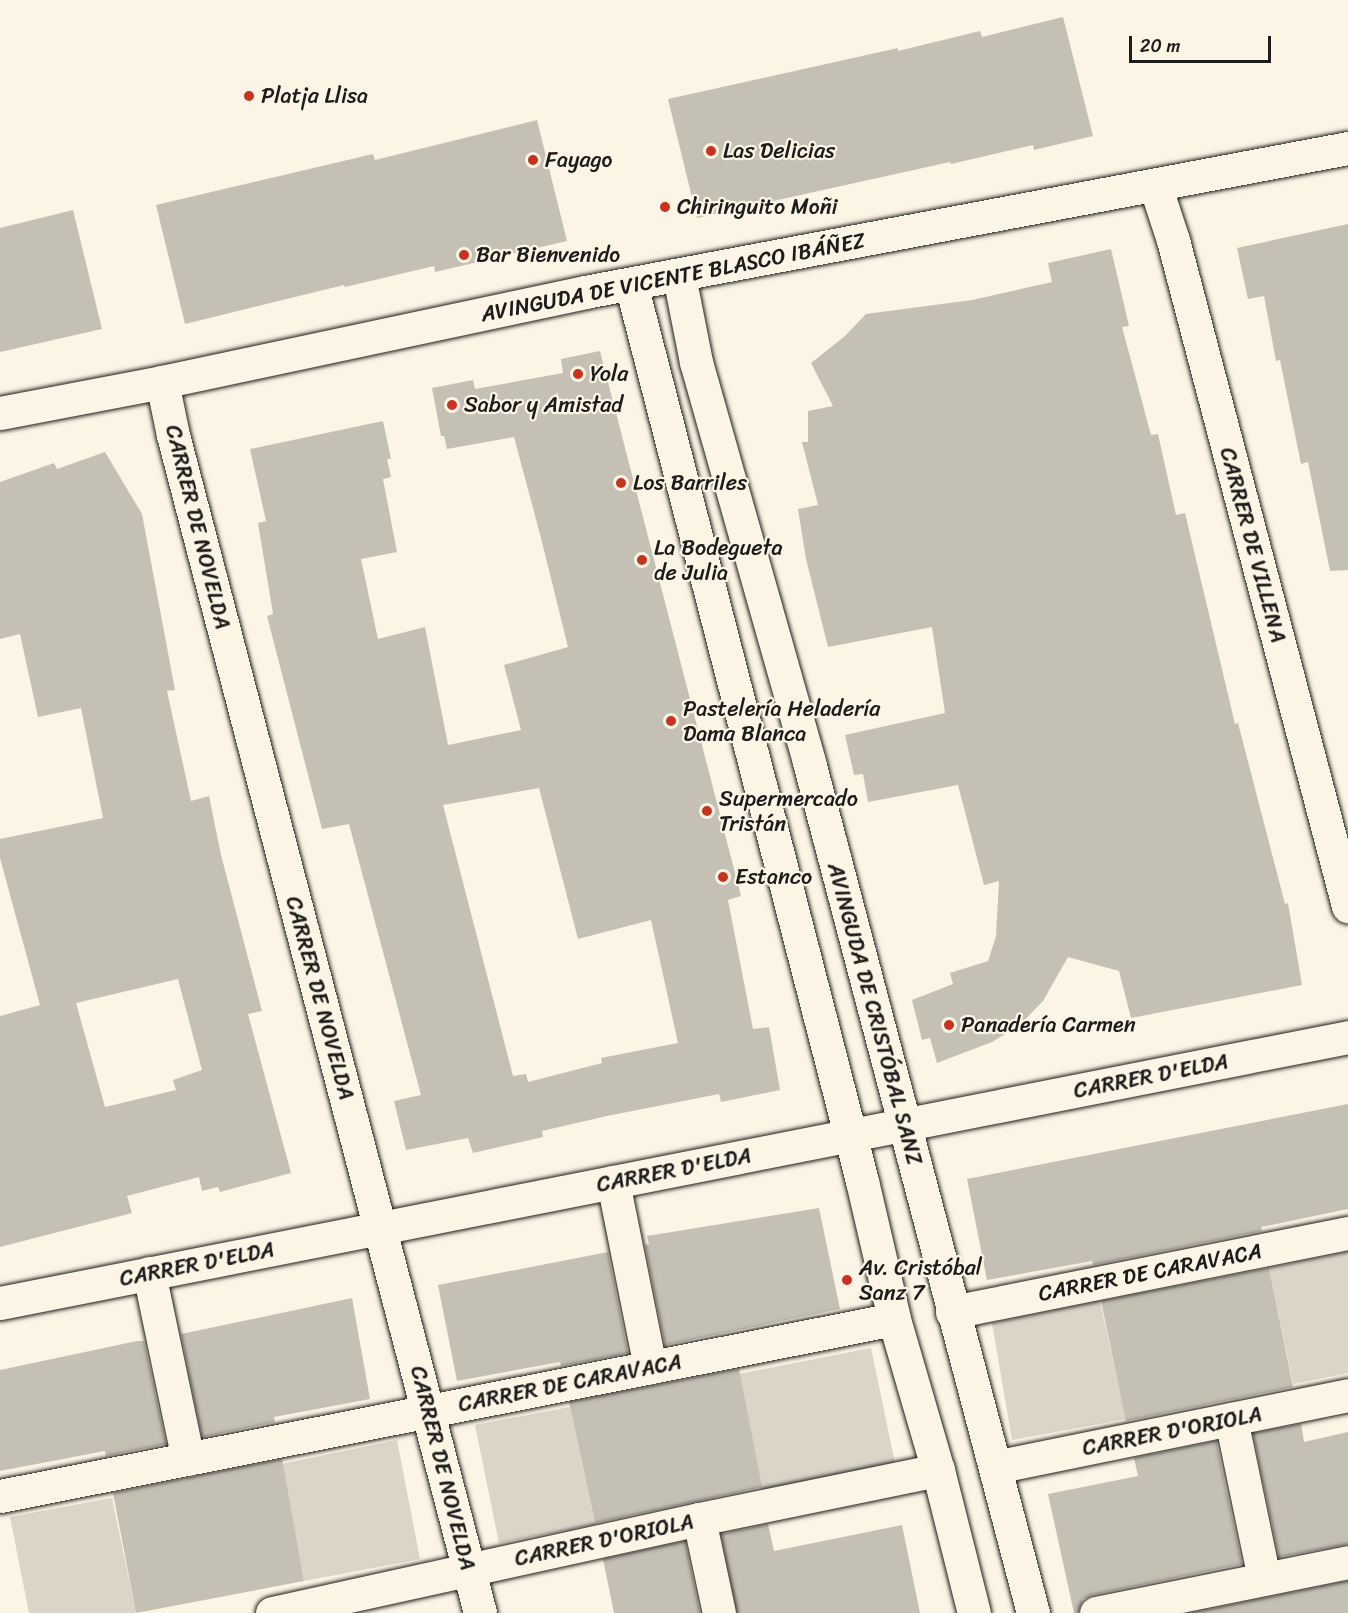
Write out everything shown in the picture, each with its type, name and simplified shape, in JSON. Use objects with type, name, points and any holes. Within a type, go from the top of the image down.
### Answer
[{"type":"street","name":"AVINGUDA DE VICENTE BLASCO IBÁÑEZ","points":[[0,413],[162,382],[631,284],[1348,148]]},
{"type":"street","name":"CARRER DE VILLENA","points":[[1155,185],[1173,240],[1348,906]]},
{"type":"street","name":"AVINGUDA DE CRISTÓBAL SANZ","points":[[679,276],[696,362],[808,762],[1033,1613]]},
{"type":"street","points":[[631,284],[894,1319],[938,1470],[974,1613]]},
{"type":"street","name":"CARRER DE NOVELDA","points":[[162,382],[173,435],[480,1613]]},
{"type":"street","name":"CARRER D'ELDA","points":[[0,1303],[1348,1037]]},
{"type":"street","points":[[614,1182],[650,1367]]},
{"type":"street","name":"CARRER DE CARAVACA","points":[[952,1312],[1348,1233]]},
{"type":"street","points":[[148,1273],[188,1459]]},
{"type":"street","name":"CARRER DE CARAVACA","points":[[0,1496],[894,1319]]},
{"type":"street","name":"CARRER D'ORIOLA","points":[[995,1467],[1348,1395]]},
{"type":"street","points":[[1231,1419],[1264,1579]]},
{"type":"street","name":"CARRER D'ORIOLA","points":[[272,1613],[699,1519],[938,1470]]},
{"type":"street","points":[[699,1519],[718,1613]]},
{"type":"street","points":[[1096,1613],[1348,1562]]},
{"type":"shaded area","points":[[1348,1252],[1348,1373],[1293,1384],[1269,1268]]},
{"type":"shaded area","points":[[1100,1301],[1126,1419],[1012,1440],[992,1323]]},
{"type":"shaded area","points":[[871,1348],[895,1463],[762,1490],[739,1374]]},
{"type":"shaded area","points":[[570,1407],[595,1524],[499,1543],[475,1425]]},
{"type":"shaded area","points":[[397,1440],[420,1559],[304,1581],[282,1464]]},
{"type":"shaded area","points":[[112,1498],[136,1613],[29,1613],[10,1517]]},
{"type":"building","points":[[1063,17],[1093,136],[1034,150],[1033,145],[951,164],[950,162],[697,218],[668,99],[898,48],[898,51],[980,31],[982,37]]},
{"type":"building","points":[[537,120],[567,241],[435,272],[434,266],[345,287],[344,285],[185,324],[156,205],[373,154],[375,160]]},
{"type":"building","points":[[73,210],[102,329],[0,352],[0,228]]},
{"type":"building","points":[[1348,224],[1348,570],[1330,571],[1308,462],[1301,464],[1280,360],[1276,361],[1264,296],[1248,299],[1237,248]]},
{"type":"building","points":[[1111,249],[1129,326],[1122,327],[1151,435],[1158,434],[1176,515],[1185,513],[1235,724],[1238,723],[1285,904],[1288,903],[1302,985],[1131,1018],[1119,971],[1068,957],[1043,1001],[1020,1025],[992,1042],[937,1063],[930,1038],[922,1040],[912,1000],[953,984],[950,973],[988,961],[996,936],[999,881],[984,885],[958,785],[868,802],[863,774],[854,775],[845,735],[945,713],[932,627],[828,647],[806,559],[798,509],[818,505],[802,442],[808,442],[808,411],[833,406],[811,363],[845,336],[866,314],[972,300],[1052,282],[1048,263]]},
{"type":"building","points":[[600,351],[741,896],[728,900],[753,1029],[769,1027],[780,1090],[721,1102],[719,1094],[607,1116],[542,1131],[543,1137],[473,1153],[468,1138],[406,1150],[394,1101],[421,1095],[349,824],[322,829],[267,616],[273,614],[258,523],[266,521],[250,449],[383,421],[391,459],[387,459],[391,477],[383,479],[397,552],[361,559],[378,639],[425,627],[448,745],[521,730],[504,665],[568,647],[541,538],[514,437],[447,449],[444,436],[441,436],[432,388],[473,380],[475,389],[563,373],[561,359]],"holes":[[[539,788],[578,939],[651,920],[678,1043],[601,1058],[602,1063],[528,1082],[526,1074],[513,1076],[443,805]]]},
{"type":"building","points":[[105,452],[142,514],[175,690],[167,691],[191,801],[209,796],[221,855],[262,1011],[248,1014],[291,1173],[220,1192],[218,1187],[202,1191],[199,1177],[127,1196],[132,1213],[0,1247],[0,1016],[40,1005],[0,858],[0,839],[103,818],[81,708],[38,717],[20,634],[0,639],[0,482],[54,463],[57,469]],"holes":[[[178,979],[202,1070],[173,1080],[176,1090],[105,1107],[76,1003]]]},
{"type":"building","points":[[1348,1104],[1348,1209],[1261,1227],[1262,1231],[1093,1265],[1092,1261],[987,1280],[967,1179]]},
{"type":"building","points":[[819,1208],[840,1309],[665,1345],[645,1245],[649,1244],[647,1236]]},
{"type":"building","points":[[608,1252],[628,1353],[561,1366],[560,1362],[457,1381],[438,1285]]},
{"type":"building","points":[[1269,1268],[1293,1387],[1126,1421],[1101,1301]]},
{"type":"building","points":[[352,1298],[370,1399],[274,1417],[275,1422],[202,1437],[181,1334]]},
{"type":"building","points":[[144,1341],[166,1444],[106,1456],[105,1451],[0,1471],[0,1370]]},
{"type":"building","points":[[739,1369],[762,1487],[595,1523],[569,1402]]},
{"type":"building","points":[[1301,1424],[1304,1442],[1348,1432],[1348,1544],[1279,1557],[1253,1433]]},
{"type":"building","points":[[1216,1441],[1242,1564],[1092,1595],[1083,1599],[1078,1613],[1074,1613],[1048,1494],[1138,1476],[1134,1458]]},
{"type":"building","points":[[282,1459],[304,1581],[136,1613],[113,1493]]},
{"type":"building","points":[[768,1524],[774,1551],[902,1525],[920,1613],[737,1613],[721,1534]]},
{"type":"building","points":[[685,1541],[700,1613],[614,1613],[603,1559]]},
{"type":"building","points":[[1348,1581],[1348,1613],[1191,1613]]},
{"type":"place","name":"Platja Llisa","points":[[249,96]]},
{"type":"place","name":"Las Delicias","points":[[711,151]]},
{"type":"place","name":"Fayago","points":[[533,160]]},
{"type":"place","name":"Chiringuito Moñi","points":[[665,207]]},
{"type":"place","name":"Bar Bienvenido","points":[[464,255]]},
{"type":"place","name":"Yola","points":[[578,374]]},
{"type":"place","name":"Sabor y Amistad","points":[[452,405]]},
{"type":"place","name":"Los Barriles","points":[[621,483]]},
{"type":"place","name":"La Bodegueta de Julia","points":[[642,560]]},
{"type":"place","name":"Pastelería Heladería Dama Blanca","points":[[671,721]]},
{"type":"place","name":"Supermercado Tristán","points":[[707,811]]},
{"type":"place","name":"Estanco","points":[[723,877]]},
{"type":"place","name":"Panadería Carmen","points":[[949,1025]]},
{"type":"place","name":"Av. Cristóbal Sanz 7","points":[[847,1280]]}]
